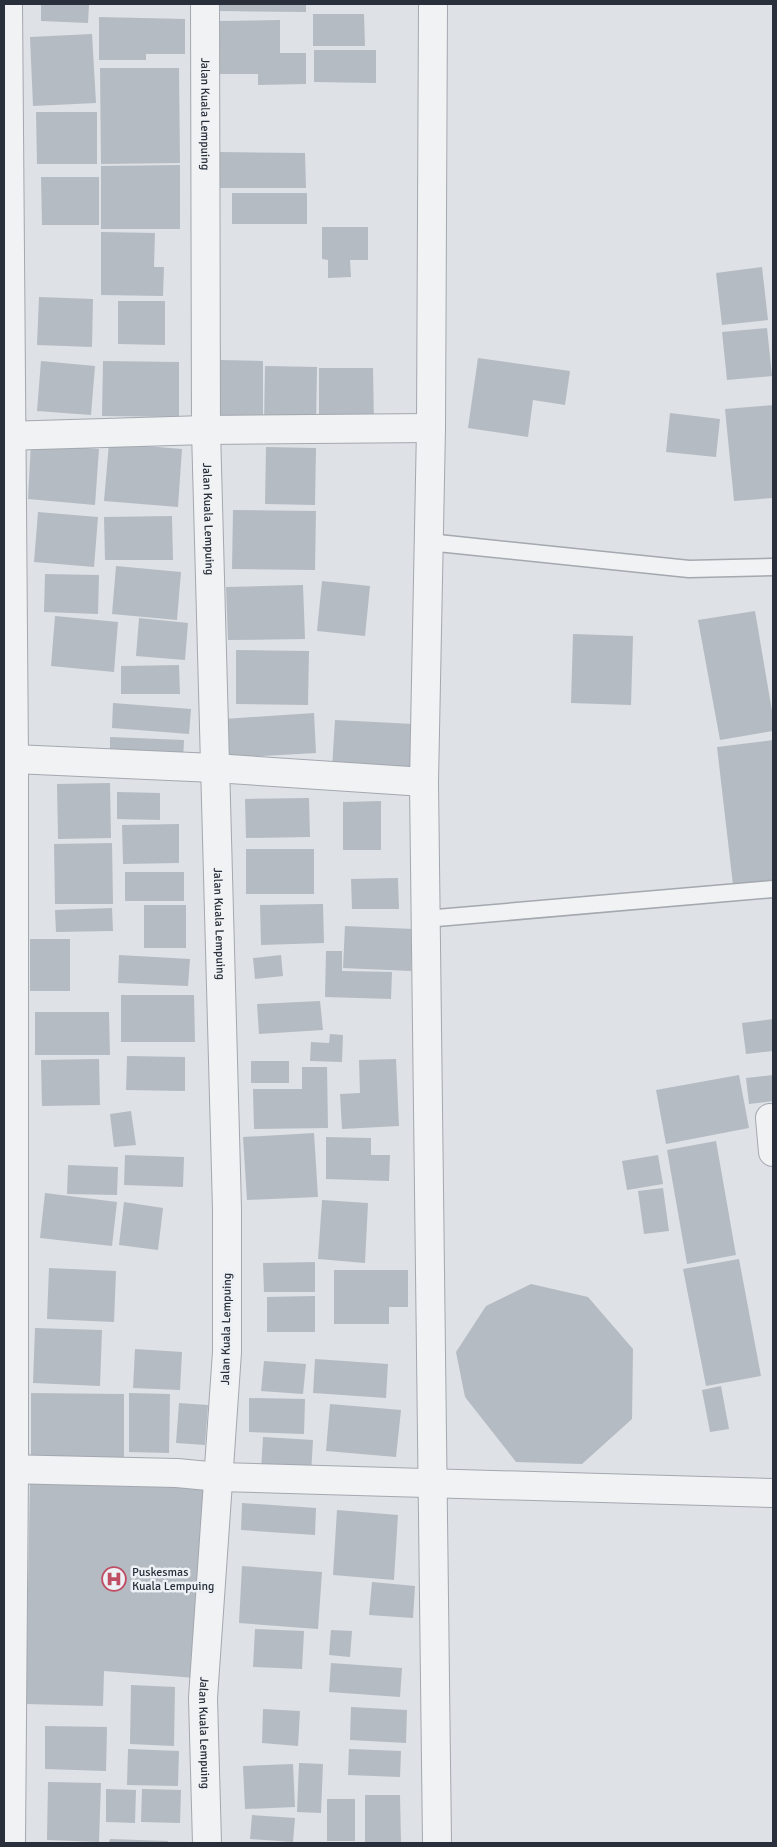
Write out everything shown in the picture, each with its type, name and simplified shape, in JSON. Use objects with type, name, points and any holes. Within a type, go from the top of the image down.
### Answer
[{"type":"street","points":[[8,4],[11,1843]]},
{"type":"street","name":"Jalan Kuala Lempuing","points":[[205,4],[206,430],[227,1209],[227,1352],[203,1698],[207,1843]]},
{"type":"street","points":[[433,4],[432,428],[424,782],[437,1843]]},
{"type":"street","points":[[8,436],[206,430],[432,428]]},
{"type":"street","points":[[9,760],[214,768],[424,782]]},
{"type":"street","points":[[770,1118],[773,1152]]},
{"type":"street","points":[[9,1469],[773,1493]]},
{"type":"lane","points":[[428,542],[689,569],[773,567]]},
{"type":"lane","points":[[425,919],[773,889]]},
{"type":"building","points":[[41,4],[89,4],[88,23],[41,21]]},
{"type":"building","points":[[218,4],[306,4],[306,12],[218,11]]},
{"type":"building","points":[[313,14],[364,14],[365,46],[313,46]]},
{"type":"building","points":[[99,17],[185,19],[185,54],[146,54],[146,60],[99,60]]},
{"type":"building","points":[[280,20],[280,53],[306,53],[306,84],[258,85],[258,74],[219,74],[218,21]]},
{"type":"building","points":[[92,34],[96,103],[33,106],[30,37]]},
{"type":"building","points":[[314,50],[376,50],[376,83],[314,82]]},
{"type":"building","points":[[100,68],[179,68],[180,163],[101,164]]},
{"type":"building","points":[[36,112],[97,112],[97,164],[37,164]]},
{"type":"building","points":[[218,152],[305,153],[306,188],[218,188]]},
{"type":"building","points":[[180,165],[180,229],[101,229],[101,166]]},
{"type":"building","points":[[41,177],[99,177],[99,225],[42,225]]},
{"type":"building","points":[[232,193],[307,193],[307,224],[232,224]]},
{"type":"building","points":[[322,227],[368,227],[368,260],[350,260],[351,277],[328,278],[328,260],[322,259]]},
{"type":"building","points":[[101,232],[155,233],[154,267],[164,267],[163,296],[101,295]]},
{"type":"building","points":[[762,267],[768,320],[722,325],[716,273]]},
{"type":"building","points":[[39,297],[93,299],[92,347],[37,345]]},
{"type":"building","points":[[118,301],[165,301],[165,345],[118,344]]},
{"type":"building","points":[[767,328],[772,376],[727,380],[722,332]]},
{"type":"building","points":[[478,358],[570,371],[565,405],[533,400],[528,437],[468,428]]},
{"type":"building","points":[[219,360],[263,361],[263,425],[218,424]]},
{"type":"building","points":[[41,361],[95,366],[91,415],[37,411]]},
{"type":"building","points":[[103,361],[179,362],[179,417],[102,416]]},
{"type":"building","points":[[265,366],[317,367],[316,425],[264,424]]},
{"type":"building","points":[[319,368],[373,368],[374,423],[319,422]]},
{"type":"building","points":[[773,405],[773,498],[734,501],[725,409]]},
{"type":"building","points":[[670,413],[720,419],[716,457],[666,452]]},
{"type":"building","points":[[109,443],[182,449],[178,507],[104,501]]},
{"type":"building","points":[[31,444],[99,449],[95,505],[28,499]]},
{"type":"building","points":[[266,447],[316,448],[315,505],[265,504]]},
{"type":"building","points":[[233,510],[316,511],[315,570],[232,569]]},
{"type":"building","points":[[38,512],[98,517],[94,567],[34,562]]},
{"type":"building","points":[[172,516],[173,560],[105,560],[104,517]]},
{"type":"building","points":[[116,566],[181,572],[177,620],[112,614]]},
{"type":"building","points":[[45,574],[99,575],[98,614],[44,612]]},
{"type":"building","points":[[322,581],[370,586],[365,636],[317,631]]},
{"type":"building","points":[[303,585],[305,639],[228,640],[226,587]]},
{"type":"building","points":[[755,611],[773,717],[773,731],[720,740],[698,620]]},
{"type":"building","points":[[55,616],[118,622],[114,672],[51,666]]},
{"type":"building","points":[[139,618],[188,623],[185,660],[136,656]]},
{"type":"building","points":[[573,634],[633,636],[631,705],[571,703]]},
{"type":"building","points":[[236,650],[309,651],[308,705],[236,704]]},
{"type":"building","points":[[179,665],[180,694],[121,694],[121,666]]},
{"type":"building","points":[[113,703],[191,709],[189,734],[112,728]]},
{"type":"building","points":[[314,713],[316,753],[226,758],[224,719]]},
{"type":"building","points":[[335,720],[414,724],[412,773],[332,769]]},
{"type":"building","points":[[110,737],[184,740],[183,761],[110,758]]},
{"type":"building","points":[[773,740],[773,881],[733,885],[717,747]]},
{"type":"building","points":[[110,783],[111,838],[58,839],[57,784]]},
{"type":"building","points":[[117,792],[160,793],[160,820],[117,819]]},
{"type":"building","points":[[309,798],[310,837],[246,838],[245,799]]},
{"type":"building","points":[[381,801],[381,850],[343,850],[343,802]]},
{"type":"building","points":[[179,824],[179,863],[123,864],[122,825]]},
{"type":"building","points":[[112,843],[113,904],[55,904],[54,844]]},
{"type":"building","points":[[246,849],[314,849],[314,894],[246,894]]},
{"type":"building","points":[[125,872],[184,872],[184,901],[125,901]]},
{"type":"building","points":[[398,878],[399,909],[352,909],[351,879]]},
{"type":"building","points":[[323,904],[324,943],[261,945],[260,905]]},
{"type":"building","points":[[144,905],[186,905],[186,948],[144,948]]},
{"type":"building","points":[[112,908],[113,931],[56,932],[55,910]]},
{"type":"building","points":[[345,926],[413,929],[411,971],[343,968]]},
{"type":"building","points":[[30,939],[70,939],[70,991],[30,991]]},
{"type":"building","points":[[326,951],[342,951],[342,971],[392,972],[391,999],[325,997]]},
{"type":"building","points":[[119,955],[190,959],[188,986],[118,983]]},
{"type":"building","points":[[281,955],[283,976],[255,979],[253,958]]},
{"type":"building","points":[[121,995],[194,995],[195,1042],[121,1042]]},
{"type":"building","points":[[320,1001],[323,1030],[259,1034],[257,1004]]},
{"type":"building","points":[[35,1012],[109,1012],[110,1055],[35,1055]]},
{"type":"building","points":[[773,1019],[773,1051],[746,1054],[742,1023]]},
{"type":"building","points":[[330,1034],[343,1035],[342,1062],[310,1061],[311,1042],[329,1043]]},
{"type":"building","points":[[127,1056],[185,1057],[185,1091],[126,1090]]},
{"type":"building","points":[[99,1059],[100,1105],[42,1106],[41,1060]]},
{"type":"building","points":[[396,1059],[399,1126],[342,1129],[340,1094],[360,1093],[359,1060]]},
{"type":"building","points":[[251,1061],[289,1061],[289,1083],[251,1083]]},
{"type":"building","points":[[302,1067],[327,1067],[328,1128],[254,1129],[253,1089],[302,1089]]},
{"type":"building","points":[[739,1075],[749,1128],[666,1144],[656,1090]]},
{"type":"building","points":[[773,1075],[773,1101],[749,1104],[746,1078]]},
{"type":"building","points":[[131,1111],[136,1145],[114,1147],[110,1114]]},
{"type":"building","points":[[314,1133],[318,1197],[247,1200],[243,1137]]},
{"type":"building","points":[[326,1137],[371,1138],[371,1155],[390,1155],[389,1181],[326,1179]]},
{"type":"building","points":[[716,1141],[736,1255],[687,1264],[667,1150]]},
{"type":"building","points":[[125,1155],[184,1157],[183,1187],[124,1185]]},
{"type":"building","points":[[658,1155],[663,1184],[627,1190],[622,1161]]},
{"type":"building","points":[[68,1165],[118,1167],[117,1195],[67,1194]]},
{"type":"building","points":[[663,1188],[669,1231],[644,1234],[638,1191]]},
{"type":"building","points":[[45,1193],[117,1202],[112,1246],[40,1238]]},
{"type":"building","points":[[322,1200],[368,1203],[365,1263],[318,1259]]},
{"type":"building","points":[[124,1202],[163,1208],[158,1250],[119,1245]]},
{"type":"building","points":[[739,1259],[761,1376],[706,1386],[683,1269]]},
{"type":"building","points":[[315,1262],[315,1292],[264,1292],[263,1263]]},
{"type":"building","points":[[49,1268],[116,1271],[114,1322],[47,1319]]},
{"type":"building","points":[[334,1270],[408,1270],[408,1307],[389,1307],[389,1324],[334,1324]]},
{"type":"building","points":[[531,1284],[588,1297],[633,1349],[632,1419],[582,1464],[516,1462],[465,1397],[456,1352],[486,1306]]},
{"type":"building","points":[[315,1296],[315,1332],[267,1332],[267,1297]]},
{"type":"building","points":[[35,1328],[102,1330],[100,1386],[33,1383]]},
{"type":"building","points":[[135,1349],[182,1352],[180,1390],[133,1388]]},
{"type":"building","points":[[315,1359],[388,1364],[386,1398],[313,1393]]},
{"type":"building","points":[[264,1361],[306,1364],[303,1394],[261,1391]]},
{"type":"building","points":[[721,1386],[729,1429],[710,1432],[702,1390]]},
{"type":"building","points":[[31,1393],[124,1394],[124,1462],[31,1461]]},
{"type":"building","points":[[129,1393],[170,1394],[169,1453],[129,1452]]},
{"type":"building","points":[[249,1398],[305,1399],[304,1434],[249,1432]]},
{"type":"building","points":[[179,1403],[208,1405],[205,1445],[176,1443]]},
{"type":"building","points":[[330,1404],[401,1410],[396,1457],[326,1451]]},
{"type":"building","points":[[263,1437],[313,1440],[311,1474],[261,1471]]},
{"type":"building","name":"Puskesmas Kuala Lempuing","points":[[30,1476],[204,1486],[196,1678],[104,1671],[103,1706],[26,1704]]},
{"type":"building","points":[[242,1503],[316,1508],[315,1535],[241,1530]]},
{"type":"building","points":[[337,1510],[398,1515],[394,1580],[333,1575]]},
{"type":"building","points":[[242,1566],[322,1572],[318,1629],[239,1623]]},
{"type":"building","points":[[372,1582],[415,1586],[413,1618],[369,1615]]},
{"type":"building","points":[[255,1629],[304,1631],[302,1669],[253,1667]]},
{"type":"building","points":[[331,1630],[352,1631],[350,1657],[329,1655]]},
{"type":"building","points":[[331,1663],[402,1668],[400,1697],[329,1692]]},
{"type":"building","points":[[131,1685],[175,1687],[174,1746],[130,1744]]},
{"type":"building","points":[[351,1707],[407,1710],[406,1743],[350,1740]]},
{"type":"building","points":[[263,1709],[300,1711],[298,1746],[262,1743]]},
{"type":"building","points":[[45,1726],[107,1727],[106,1771],[45,1769]]},
{"type":"building","points":[[128,1749],[179,1751],[178,1786],[127,1785]]},
{"type":"building","points":[[349,1749],[401,1751],[400,1777],[348,1775]]},
{"type":"building","points":[[299,1763],[323,1764],[321,1813],[297,1812]]},
{"type":"building","points":[[293,1764],[295,1807],[245,1809],[243,1766]]},
{"type":"building","points":[[48,1782],[101,1783],[99,1842],[47,1840]]},
{"type":"building","points":[[106,1789],[136,1790],[135,1823],[106,1822]]},
{"type":"building","points":[[142,1789],[181,1790],[180,1823],[141,1822]]},
{"type":"building","points":[[365,1795],[400,1795],[401,1843],[365,1843]]},
{"type":"building","points":[[327,1799],[355,1799],[355,1841],[327,1841]]},
{"type":"building","points":[[252,1815],[295,1818],[293,1842],[250,1839]]},
{"type":"building","points":[[110,1839],[168,1841],[168,1843],[109,1843]]},
{"type":"place","name":"Puskesmas Kuala Lempuing","points":[[114,1579]]}]
